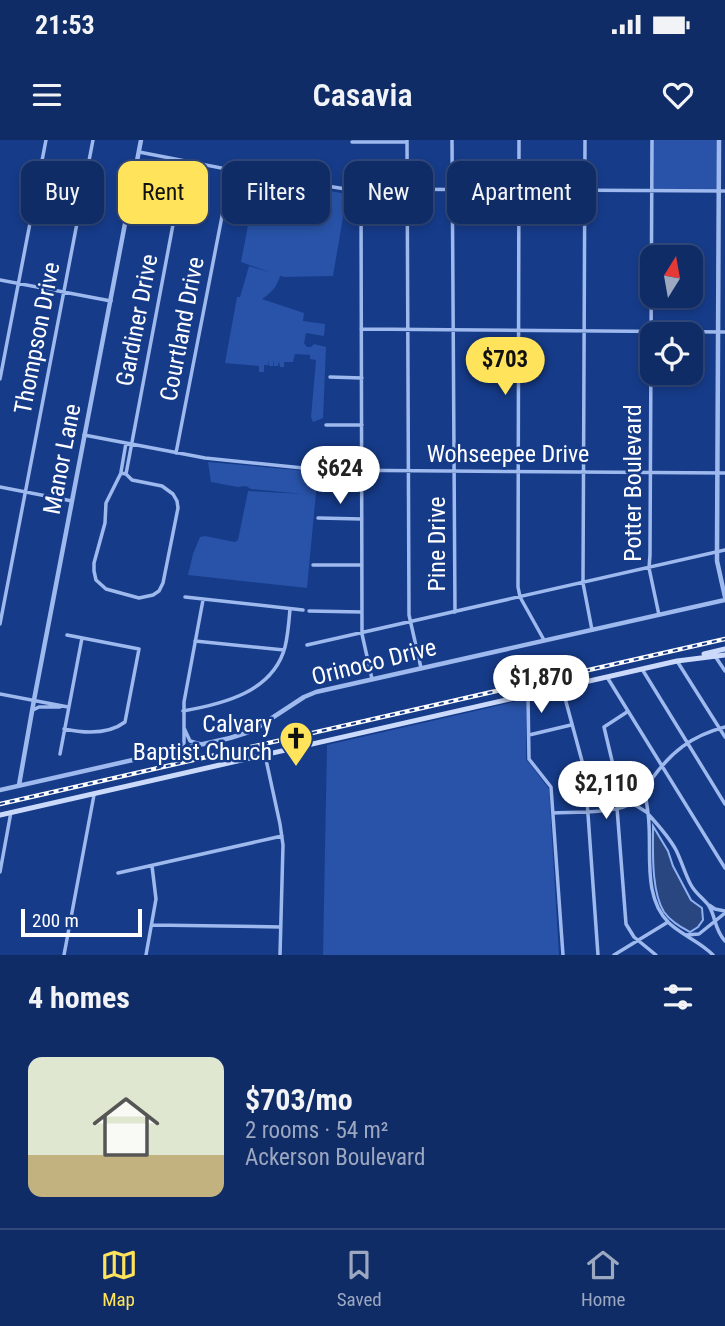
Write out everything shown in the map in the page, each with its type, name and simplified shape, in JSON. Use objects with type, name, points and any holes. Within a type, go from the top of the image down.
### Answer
[{"type":"main road","points":[[685,660],[725,649]]},
{"type":"main road","points":[[0,815],[677,661],[725,655]]},
{"type":"street","points":[[0,379],[46,140]]},
{"type":"street","name":"Thompson Drive","points":[[0,624],[93,140]]},
{"type":"street","name":"Manor Lane","points":[[19,785],[141,140]]},
{"type":"street","name":"Pine Drive","points":[[452,140],[452,161]]},
{"type":"street","points":[[519,140],[519,161]]},
{"type":"street","points":[[585,140],[585,161]]},
{"type":"street","name":"Potter Boulevard","points":[[650,322],[652,140]]},
{"type":"street","points":[[719,140],[722,191],[716,552],[725,598]]},
{"type":"street","points":[[352,142],[407,141],[407,161]]},
{"type":"street","points":[[139,152],[185,161]]},
{"type":"street","points":[[596,190],[722,191]]},
{"type":"street","name":"Courtland Drive","points":[[176,453],[222,216]]},
{"type":"street","name":"Gardiner Drive","points":[[123,473],[132,480],[168,489],[178,508],[163,583],[159,591],[146,598],[106,589],[96,580],[94,571],[105,523],[106,503],[123,473],[172,224]]},
{"type":"street","points":[[361,224],[362,634],[372,679]]},
{"type":"street","points":[[407,224],[409,615],[421,668]]},
{"type":"street","name":"Pine Drive","points":[[452,224],[455,612]]},
{"type":"street","points":[[518,224],[517,587],[544,640]]},
{"type":"street","points":[[584,224],[583,583],[592,630]]},
{"type":"street","points":[[0,280],[111,301]]},
{"type":"street","points":[[361,329],[640,332]]},
{"type":"street","points":[[703,332],[725,332]]},
{"type":"street","points":[[330,377],[362,378]]},
{"type":"street","name":"Potter Boulevard","points":[[650,385],[649,568],[659,615]]},
{"type":"street","points":[[326,425],[362,425]]},
{"type":"street","name":"Wohseepee Drive","points":[[84,435],[205,458],[323,470],[725,473]]},
{"type":"street","points":[[0,487],[72,501]]},
{"type":"street","points":[[318,519],[362,519]]},
{"type":"street","points":[[307,645],[725,550]]},
{"type":"street","points":[[313,565],[362,565]]},
{"type":"street","points":[[185,597],[303,610]]},
{"type":"street","name":"Orinoco Drive","points":[[0,789],[206,744],[252,731],[316,692],[725,598]]},
{"type":"street","points":[[175,751],[184,743],[183,711],[204,600]]},
{"type":"street","points":[[183,711],[236,698],[264,680],[274,669],[284,650],[290,609]]},
{"type":"street","points":[[309,611],[362,612]]},
{"type":"street","points":[[64,730],[93,733],[125,722],[139,649],[67,635]]},
{"type":"street","points":[[60,754],[82,638]]},
{"type":"street","points":[[195,641],[284,650]]},
{"type":"street","points":[[716,656],[725,671]]},
{"type":"street","points":[[677,661],[722,728],[725,737]]},
{"type":"street","points":[[642,669],[725,804]]},
{"type":"street","points":[[607,677],[725,868]]},
{"type":"street","points":[[562,687],[585,772],[598,955]]},
{"type":"street","points":[[0,694],[67,707]]},
{"type":"street","points":[[528,695],[529,759],[551,787],[563,955]]},
{"type":"street","points":[[32,710],[39,707],[67,707]]},
{"type":"street","points":[[627,712],[604,727],[613,758],[626,924],[639,941],[656,955]]},
{"type":"street","points":[[529,735],[572,725]]},
{"type":"street","points":[[184,728],[191,742],[206,744]]},
{"type":"street","points":[[553,813],[617,808],[632,803],[639,799],[662,766],[687,742],[722,728]]},
{"type":"street","points":[[265,755],[282,836],[281,955]]},
{"type":"street","points":[[645,790],[654,898],[668,922],[713,955]]},
{"type":"street","points":[[64,955],[95,793]]},
{"type":"street","points":[[632,803],[648,813],[666,834],[676,849],[692,887],[708,904],[725,912]]},
{"type":"street","points":[[0,872],[11,812]]},
{"type":"street","points":[[118,873],[282,836]]},
{"type":"street","points":[[146,955],[156,899],[152,866]]},
{"type":"street","points":[[708,904],[725,941]]},
{"type":"street","points":[[686,935],[699,934],[725,912]]},
{"type":"street","points":[[614,955],[668,922]]},
{"type":"street","points":[[152,925],[281,927]]},
{"type":"street","points":[[699,934],[699,943]]},
{"type":"shaded area","points":[[652,140],[719,140],[719,191],[652,190]]},
{"type":"shaded area","points":[[330,191],[344,193],[344,212],[333,276],[280,276],[274,289],[262,299],[304,313],[303,321],[325,324],[324,336],[306,333],[304,343],[307,347],[314,344],[326,347],[323,418],[313,422],[311,417],[316,360],[310,359],[310,355],[295,354],[293,362],[284,362],[284,367],[280,367],[279,361],[278,366],[274,366],[274,360],[273,366],[269,366],[268,360],[268,365],[264,365],[264,372],[259,372],[259,366],[225,363],[237,297],[240,297],[249,266],[272,273],[241,262],[248,224],[330,224]]},
{"type":"shaded area","points":[[208,462],[318,472],[307,588],[188,575],[200,537],[235,542],[238,540],[248,491],[303,494],[211,482]]},
{"type":"shaded area","points":[[527,699],[526,759],[549,789],[559,955],[323,955],[327,745]]},
{"type":"shaded area","points":[[653,826],[691,900],[702,908],[703,920],[690,932],[670,919],[660,903],[654,870]]},
{"type":"railway","points":[[0,804],[725,639]]},
{"type":"place","name":"Calvary Baptist Church","points":[[296,768]]}]
